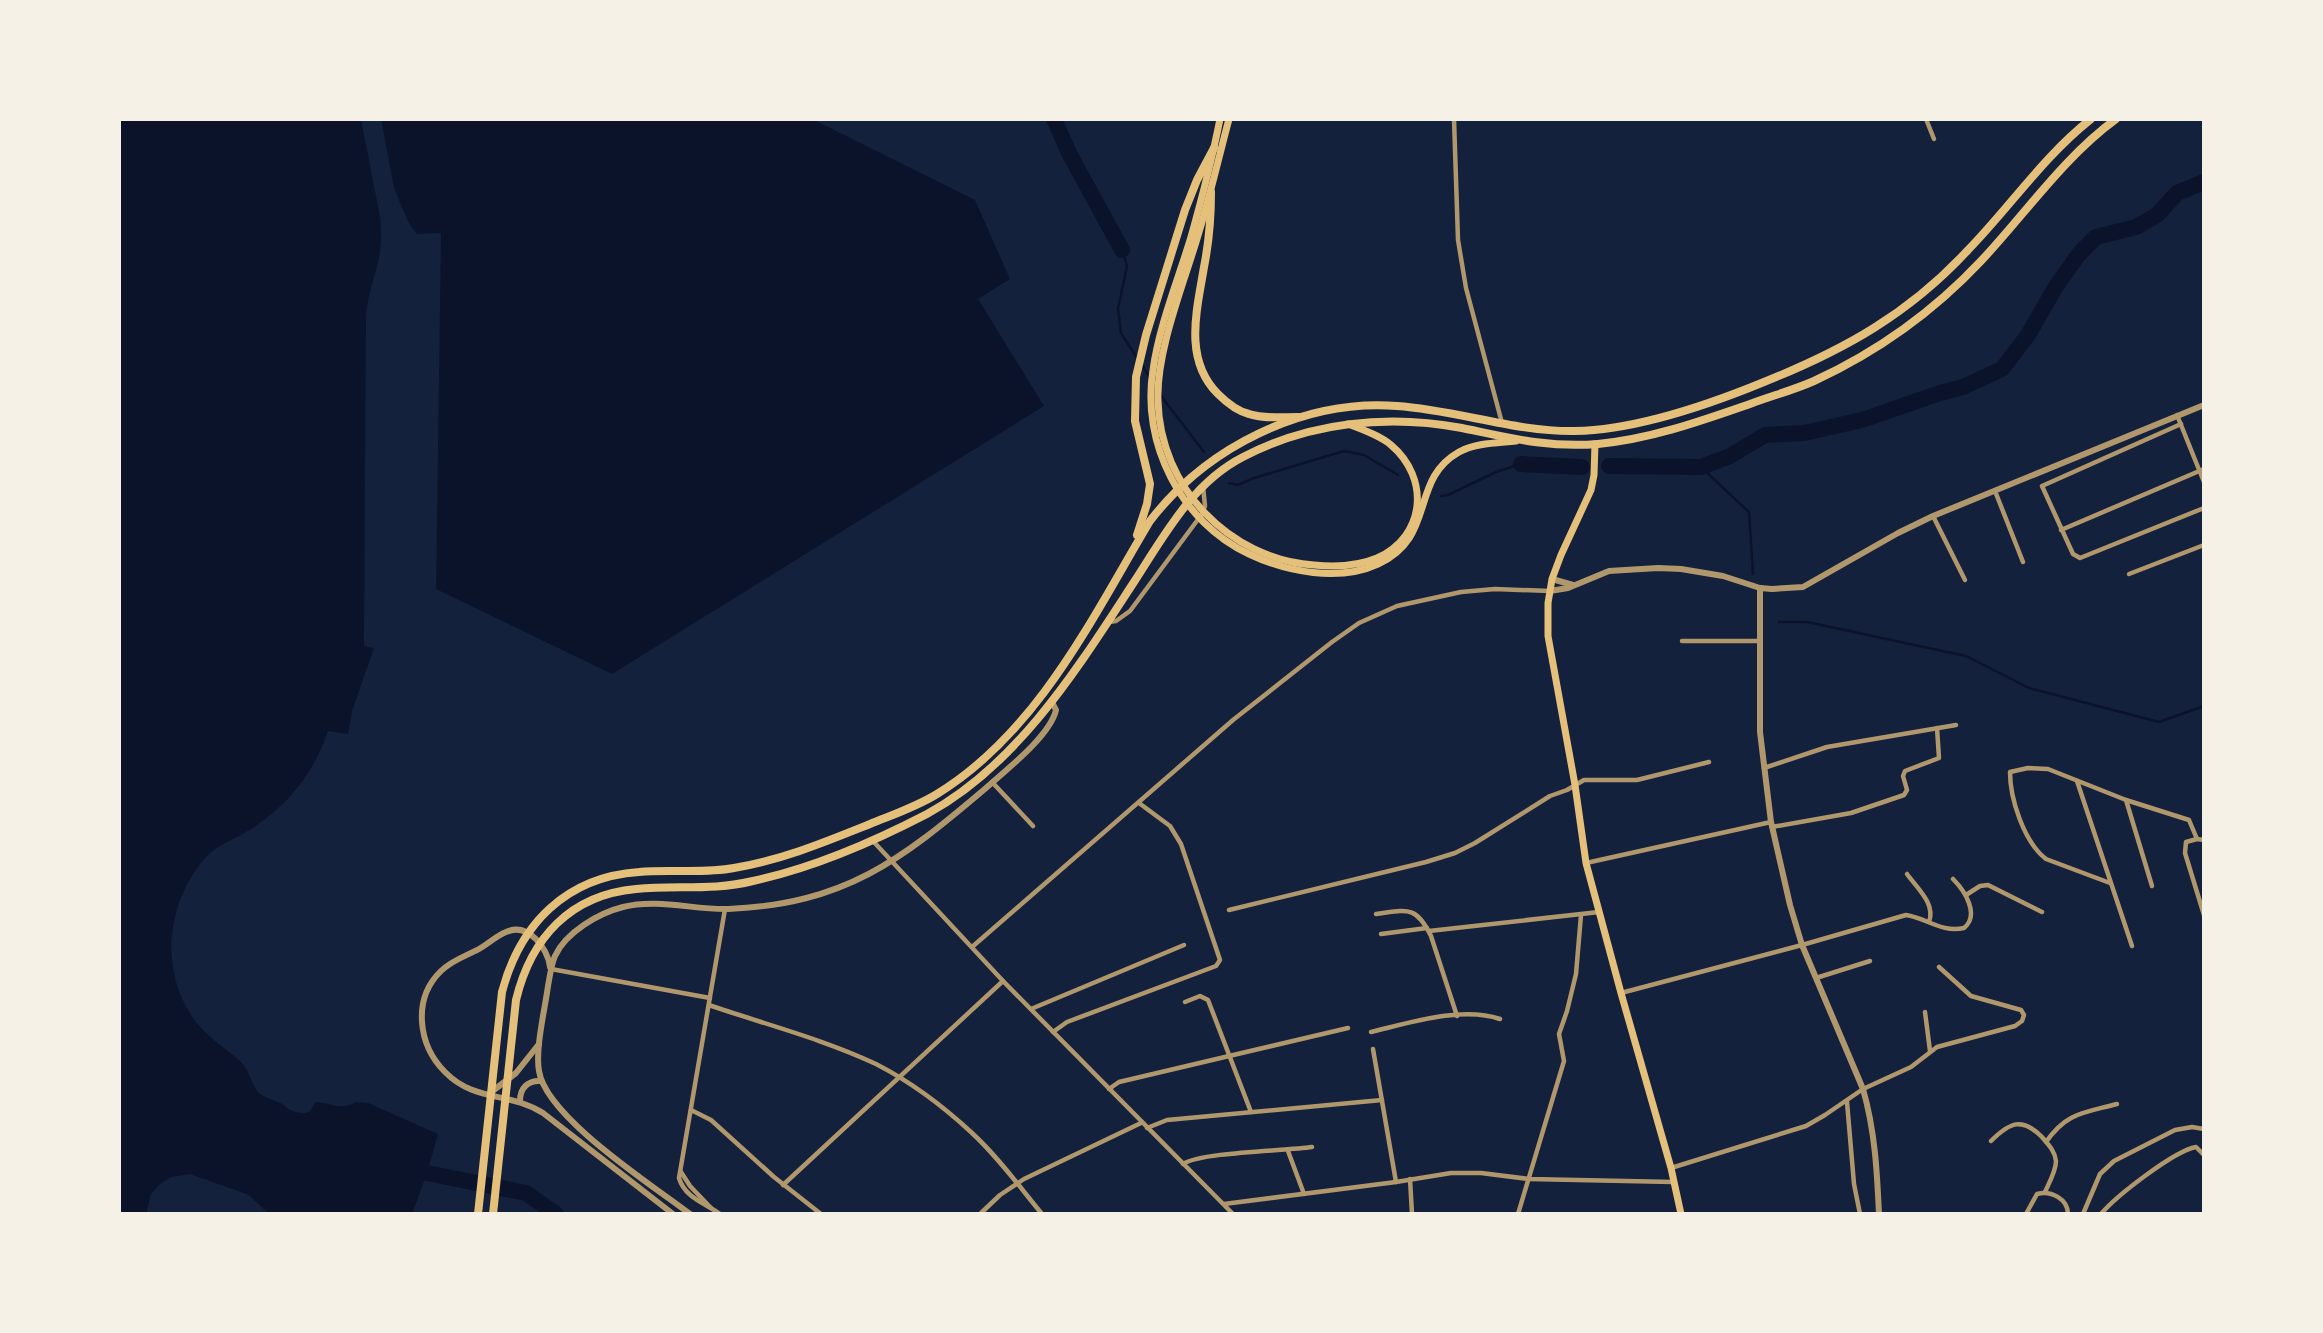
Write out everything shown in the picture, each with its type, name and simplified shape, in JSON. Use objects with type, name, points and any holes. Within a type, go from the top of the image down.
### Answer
[{"type":"highway","points":[[478,1214],[499,1012],[507,974],[536,921],[558,901],[586,884],[621,874],[659,871],[708,872],[784,857],[900,812],[935,795],[984,757],[1034,703],[1082,636],[1163,504],[1205,465],[1244,440],[1332,409],[1396,406],[1502,424],[1577,431],[1635,422],[1736,393],[1836,351],[1894,317],[1950,270],[2054,151],[2091,119]]},
{"type":"highway","points":[[494,1214],[514,1015],[520,986],[541,940],[564,917],[594,899],[613,892],[643,888],[708,889],[755,881],[818,862],[872,840],[954,797],[1010,748],[1052,702],[1178,516],[1203,486],[1239,459],[1288,439],[1348,424],[1378,421],[1466,429],[1540,444],[1595,444],[1641,437],[1708,419],[1812,382],[1871,350],[1917,319],[1960,282],[2059,171],[2116,119]]},
{"type":"highway","points":[[1132,551],[1147,504],[1150,484],[1135,421],[1136,377],[1146,335],[1185,210],[1214,148]]},
{"type":"highway","points":[[1211,192],[1211,218],[1195,333],[1196,353],[1202,372],[1220,396],[1243,412],[1252,415],[1304,417]]},
{"type":"main road","points":[[1220,119],[1168,324],[1159,372],[1159,415],[1169,458],[1190,496],[1222,529],[1262,553],[1291,562],[1338,569],[1377,564],[1402,548],[1417,525],[1429,484],[1442,466],[1459,452],[1480,445],[1517,441]]},
{"type":"main road","points":[[1168,324],[1211,192],[1228,119]]},
{"type":"main road","points":[[1338,569],[1367,561],[1394,547],[1410,528],[1418,504],[1412,472],[1398,452],[1380,437],[1348,424]]},
{"type":"main road","points":[[1595,444],[1591,490],[1552,579],[1547,615],[1548,636],[1586,863],[1620,993],[1671,1168],[1681,1214]]},
{"type":"street","points":[[1454,119],[1458,240],[1466,288],[1502,424]]},
{"type":"street","points":[[1926,119],[1934,139]]},
{"type":"street","points":[[972,947],[1270,690],[1338,637],[1373,616],[1397,606],[1461,592],[1495,589],[1550,591],[1609,571],[1681,569],[1723,576],[1760,588],[1793,589],[1811,584],[1870,548],[1934,516],[2204,405]]},
{"type":"street","points":[[2177,414],[2202,470],[2204,482]]},
{"type":"street","points":[[2181,424],[2042,486],[2073,554],[2080,558],[2204,508]]},
{"type":"street","points":[[2061,530],[2202,470]]},
{"type":"street","points":[[1108,622],[1116,621],[1130,611],[1202,514],[1205,506],[1203,486]]},
{"type":"street","points":[[1996,491],[2023,562]]},
{"type":"street","points":[[1934,516],[1965,580]]},
{"type":"street","points":[[2129,574],[2204,545]]},
{"type":"street","points":[[1552,579],[1573,585]]},
{"type":"street","points":[[1760,588],[1760,733],[1771,824],[1802,945],[1863,1089],[1875,1139],[1879,1214]]},
{"type":"street","points":[[1682,641],[1760,641]]},
{"type":"street","points":[[690,1214],[577,1126],[551,1098],[541,1081],[538,1065],[551,969],[556,953],[570,937],[595,919],[623,907],[666,905],[725,909],[810,897],[841,888],[892,862],[921,842],[992,782],[1046,729],[1055,713],[1052,702]]},
{"type":"street","points":[[1764,769],[1827,747],[1956,725]]},
{"type":"street","points":[[1586,863],[1771,824],[1851,813],[1905,795],[1905,771],[1940,758],[1937,729]]},
{"type":"street","points":[[1229,910],[1455,853],[1491,834],[1554,794],[1590,779],[1643,779],[1709,762]]},
{"type":"street","points":[[2110,883],[2046,859],[2039,853],[2021,819],[2010,774],[2019,769],[2038,768],[2126,800],[2187,818],[2193,825],[2197,839]]},
{"type":"street","points":[[2077,780],[2132,946]]},
{"type":"street","points":[[992,782],[1033,826]]},
{"type":"street","points":[[2126,800],[2152,886]]},
{"type":"street","points":[[1053,1032],[1068,1022],[1216,966],[1220,960],[1181,844],[1162,819],[1139,803]]},
{"type":"street","points":[[2204,839],[2186,842],[2185,846],[2204,915]]},
{"type":"street","points":[[872,840],[1003,981],[1233,1214]]},
{"type":"street","points":[[1907,874],[1930,906],[1929,922]]},
{"type":"street","points":[[1620,993],[1906,915],[1948,929],[1961,929],[1968,926],[1972,917],[1966,895],[1953,879]]},
{"type":"street","points":[[1966,895],[1980,886],[1992,886],[2042,912]]},
{"type":"street","points":[[720,1214],[685,1190],[679,1178],[725,909]]},
{"type":"street","points":[[1376,914],[1409,911],[1415,914],[1428,930],[1457,1016]]},
{"type":"street","points":[[1381,934],[1599,912]]},
{"type":"street","points":[[1518,1214],[1564,1061],[1559,1034],[1576,974],[1581,915]]},
{"type":"street","points":[[551,969],[541,944],[524,932],[511,930],[448,965],[430,985],[424,1000],[421,1016],[431,1053],[442,1070],[458,1083],[485,1096],[520,1101],[543,1113],[665,1211],[674,1214],[676,1203]]},
{"type":"street","points":[[1031,1009],[1184,945]]},
{"type":"street","points":[[1816,978],[1870,961]]},
{"type":"street","points":[[1671,1168],[1806,1126],[1863,1089],[1911,1067],[1940,1045],[2018,1024],[2023,1018],[2018,1008],[1967,993],[1939,967]]},
{"type":"street","points":[[551,969],[710,998]]},
{"type":"street","points":[[783,1185],[1003,981]]},
{"type":"street","points":[[1185,1002],[1200,996],[1208,1000],[1251,1112]]},
{"type":"street","points":[[709,1005],[845,1051],[899,1077],[928,1096],[968,1129],[990,1151],[1042,1214]]},
{"type":"street","points":[[1925,1012],[1930,1051]]},
{"type":"street","points":[[1371,1031],[1426,1019],[1457,1016],[1485,1015],[1500,1019]]},
{"type":"street","points":[[1109,1090],[1119,1082],[1348,1028]]},
{"type":"street","points":[[485,1096],[516,1073],[541,1041]]},
{"type":"street","points":[[1373,1049],[1396,1182]]},
{"type":"street","points":[[520,1101],[523,1088],[531,1082],[541,1081]]},
{"type":"street","points":[[1147,1128],[1167,1120],[1382,1100]]},
{"type":"street","points":[[1847,1101],[1854,1184],[1860,1214]]},
{"type":"street","points":[[2046,1142],[2070,1117],[2117,1104]]},
{"type":"street","points":[[691,1110],[711,1120],[783,1185],[821,1214]]},
{"type":"street","points":[[980,1214],[1016,1183],[1141,1123]]},
{"type":"street","points":[[1991,1141],[2008,1126],[2024,1124],[2046,1142],[2055,1155],[2056,1164],[2045,1192]]},
{"type":"street","points":[[2083,1214],[2100,1174],[2113,1161],[2175,1130],[2192,1127],[2204,1129]]},
{"type":"street","points":[[1183,1164],[1197,1158],[1312,1147]]},
{"type":"street","points":[[2101,1214],[2133,1184],[2184,1151],[2196,1147],[2204,1155]]},
{"type":"street","points":[[1288,1150],[1304,1194]]},
{"type":"street","points":[[1224,1204],[1451,1173],[1481,1173],[1529,1179],[1674,1182]]},
{"type":"street","points":[[1410,1179],[1412,1214]]},
{"type":"street","points":[[2026,1214],[2037,1194],[2045,1192],[2065,1203],[2068,1214]]},
{"type":"street","points":[[665,1211],[668,1197]]},
{"type":"water","points":[[119,119],[361,119],[381,227],[380,251],[366,315],[364,646],[374,648],[352,711],[348,734],[328,731],[306,776],[286,801],[260,823],[210,853],[193,874],[176,913],[172,954],[174,975],[191,1015],[208,1035],[244,1065],[260,1094],[300,1113],[310,1111],[316,1102],[341,1106],[355,1102],[368,1103],[438,1134],[412,1214],[269,1214],[249,1195],[190,1174],[171,1177],[160,1184],[151,1194],[146,1214],[119,1214]]},
{"type":"water","points":[[381,119],[812,119],[975,200],[1010,279],[978,299],[1044,406],[612,674],[436,589],[441,233],[417,234],[408,222],[392,179]]},
{"type":"pier","points":[[361,119],[365,119],[385,227],[382,227]]},
{"type":"pier","points":[[378,119],[381,119],[394,188],[409,224],[405,225],[391,189]]},
{"type":"waterway","points":[[1054,119],[1069,153],[1122,250]]},
{"type":"waterway","points":[[1609,466],[1701,467],[1730,456],[1765,435],[1804,433],[1862,420],[1963,387],[2002,369],[2028,335],[2055,288],[2079,254],[2096,237],[2136,227],[2157,215],[2177,193],[2204,182]]},
{"type":"waterway","points":[[1122,250],[1127,266],[1118,309],[1121,333],[1137,358]]},
{"type":"waterway","points":[[1141,363],[1150,378]]},
{"type":"waterway","points":[[1161,396],[1204,452]]},
{"type":"waterway","points":[[1229,483],[1238,485],[1344,451],[1364,455],[1398,475]]},
{"type":"waterway","points":[[1441,496],[1521,464]]},
{"type":"waterway","points":[[1521,464],[1582,467]]},
{"type":"waterway","points":[[1701,467],[1749,512],[1753,574]]},
{"type":"waterway","points":[[1779,622],[1807,622],[1966,656],[2029,688],[2159,722],[2204,706]]},
{"type":"waterway","points":[[427,1173],[526,1193],[556,1214]]}]
